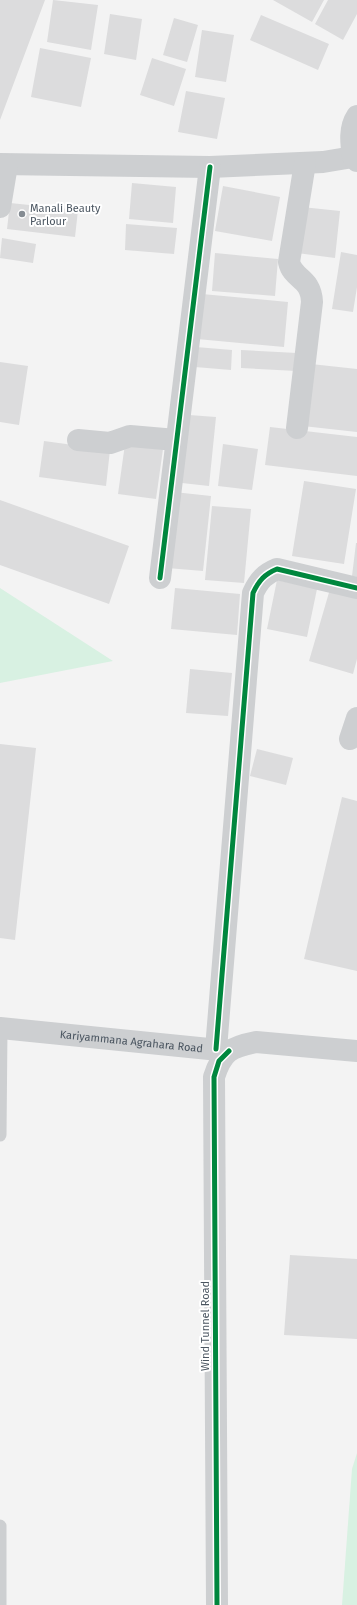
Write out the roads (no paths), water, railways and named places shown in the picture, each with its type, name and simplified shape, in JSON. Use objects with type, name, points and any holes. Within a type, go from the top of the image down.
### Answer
[{"type":"street","points":[[0,207],[3,165],[210,168],[355,159],[352,123],[357,116]]},
{"type":"street","points":[[297,428],[312,292],[309,286],[290,268],[289,262],[305,163]]},
{"type":"street","points":[[160,578],[210,168]]},
{"type":"street","points":[[78,440],[110,443],[130,436],[176,440]]},
{"type":"street","points":[[223,1050],[253,593],[258,583],[266,574],[277,569],[357,588]]},
{"type":"street","points":[[350,739],[357,718]]},
{"type":"street","name":"Kariyammana Agrahara Road","points":[[0,1029],[223,1050],[256,1042],[357,1051]]},
{"type":"street","name":"Wind Tunnel Road","points":[[217,1605],[214,1077],[223,1050]]},
{"type":"lane","points":[[0,1029],[0,1135]]},
{"type":"lane","points":[[0,1526],[0,1605]]},
{"type":"place","name":"Manali Beauty Parlour","points":[[22,214]]}]
